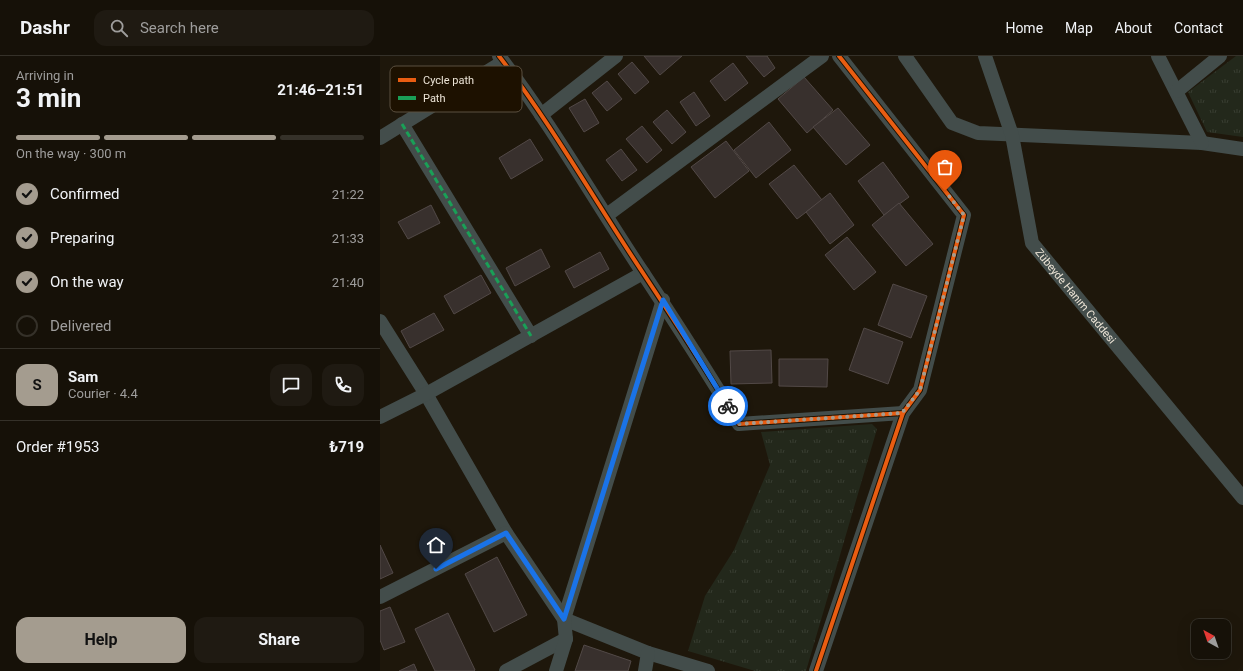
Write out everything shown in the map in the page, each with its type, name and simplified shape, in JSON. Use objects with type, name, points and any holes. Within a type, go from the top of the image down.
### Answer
[{"type":"street","points":[[542,115],[616,56]]},
{"type":"street","points":[[607,215],[822,56]]},
{"type":"street","points":[[816,671],[902,413],[920,390],[964,215],[839,56]]},
{"type":"street","points":[[905,56],[952,123],[978,133],[1202,143],[1243,149]]},
{"type":"street","name":"Zübeyde Hanım Caddesi","points":[[985,56],[1012,135],[1032,243],[1243,498]]},
{"type":"street","points":[[1158,56],[1177,90],[1202,143]]},
{"type":"street","points":[[1177,90],[1220,56]]},
{"type":"street","points":[[490,66],[501,59]]},
{"type":"street","points":[[522,88],[542,115],[643,273],[663,300],[739,424],[902,413]]},
{"type":"street","points":[[380,138],[420,112]]},
{"type":"street","points":[[402,124],[532,336]]},
{"type":"street","points":[[380,417],[426,394],[532,336],[643,273]]},
{"type":"street","points":[[556,671],[566,639],[564,619],[663,300]]},
{"type":"street","points":[[380,321],[426,394],[506,533],[564,619],[648,653],[708,671]]},
{"type":"street","points":[[380,597],[506,533]]},
{"type":"street","points":[[506,671],[566,639]]},
{"type":"street","points":[[645,671],[648,653]]},
{"type":"green space","points":[[1236,56],[1243,56],[1243,137],[1207,132],[1188,92]]},
{"type":"green space","points":[[872,424],[877,429],[806,671],[755,671],[688,651],[705,596],[734,550],[770,465],[761,432]]},
{"type":"building","points":[[644,56],[682,56],[660,75]]},
{"type":"building","points":[[746,56],[767,56],[775,68],[764,77]]},
{"type":"building","points":[[632,62],[649,82],[635,94],[618,74]]},
{"type":"building","points":[[733,63],[748,83],[725,101],[710,81]]},
{"type":"building","points":[[804,77],[833,110],[807,133],[778,99]]},
{"type":"building","points":[[607,81],[622,99],[607,111],[592,93]]},
{"type":"building","points":[[694,92],[710,116],[696,126],[680,102]]},
{"type":"building","points":[[585,99],[599,123],[584,132],[569,108]]},
{"type":"building","points":[[838,108],[870,145],[846,165],[813,127]]},
{"type":"building","points":[[667,110],[686,132],[672,144],[653,122]]},
{"type":"building","points":[[769,122],[791,150],[756,178],[734,150]]},
{"type":"building","points":[[642,126],[662,150],[647,163],[626,139]]},
{"type":"building","points":[[530,139],[543,160],[511,179],[499,158]]},
{"type":"building","points":[[726,141],[749,171],[715,198],[691,167]]},
{"type":"building","points":[[621,149],[637,170],[622,181],[606,160]]},
{"type":"building","points":[[883,162],[909,197],[884,215],[858,181]]},
{"type":"building","points":[[794,165],[822,200],[797,219],[769,184]]},
{"type":"building","points":[[830,193],[854,225],[830,244],[806,212]]},
{"type":"building","points":[[899,203],[933,244],[906,266],[872,225]]},
{"type":"building","points":[[431,205],[440,223],[408,239],[398,222]]},
{"type":"building","points":[[847,237],[876,272],[854,290],[825,255]]},
{"type":"building","points":[[541,249],[550,267],[515,286],[506,268]]},
{"type":"building","points":[[600,252],[609,269],[574,288],[565,271]]},
{"type":"building","points":[[481,275],[491,293],[454,314],[444,296]]},
{"type":"building","points":[[893,284],[927,296],[911,338],[878,325]]},
{"type":"building","points":[[434,313],[444,330],[410,348],[401,331]]},
{"type":"building","points":[[864,328],[903,342],[888,384],[849,370]]},
{"type":"building","points":[[771,350],[772,383],[731,384],[730,351]]},
{"type":"building","points":[[779,359],[828,359],[827,387],[779,386]]},
{"type":"building","points":[[380,545],[393,573],[380,579]]},
{"type":"building","points":[[497,557],[527,615],[494,632],[465,574]]},
{"type":"building","points":[[390,607],[405,642],[384,650],[380,640],[380,611]]},
{"type":"building","points":[[448,613],[475,670],[474,671],[435,671],[415,629]]},
{"type":"building","points":[[584,645],[631,661],[628,671],[575,671]]},
{"type":"building","points":[[414,664],[417,671],[399,671]]},
{"type":"marked path","points":[[402,124],[531,336]]},
{"type":"cycle path","points":[[499,56],[506,66]]},
{"type":"cycle path","points":[[816,671],[903,413],[920,390],[964,215],[839,56]]},
{"type":"cycle path","points":[[522,88],[555,136],[692,348],[739,424],[903,413]]},
{"type":"way so far","points":[[728,406],[739,424],[902,413],[920,390],[964,215],[945,191]]},
{"type":"route","points":[[436,569],[506,533],[564,619],[663,300],[728,406]]}]
